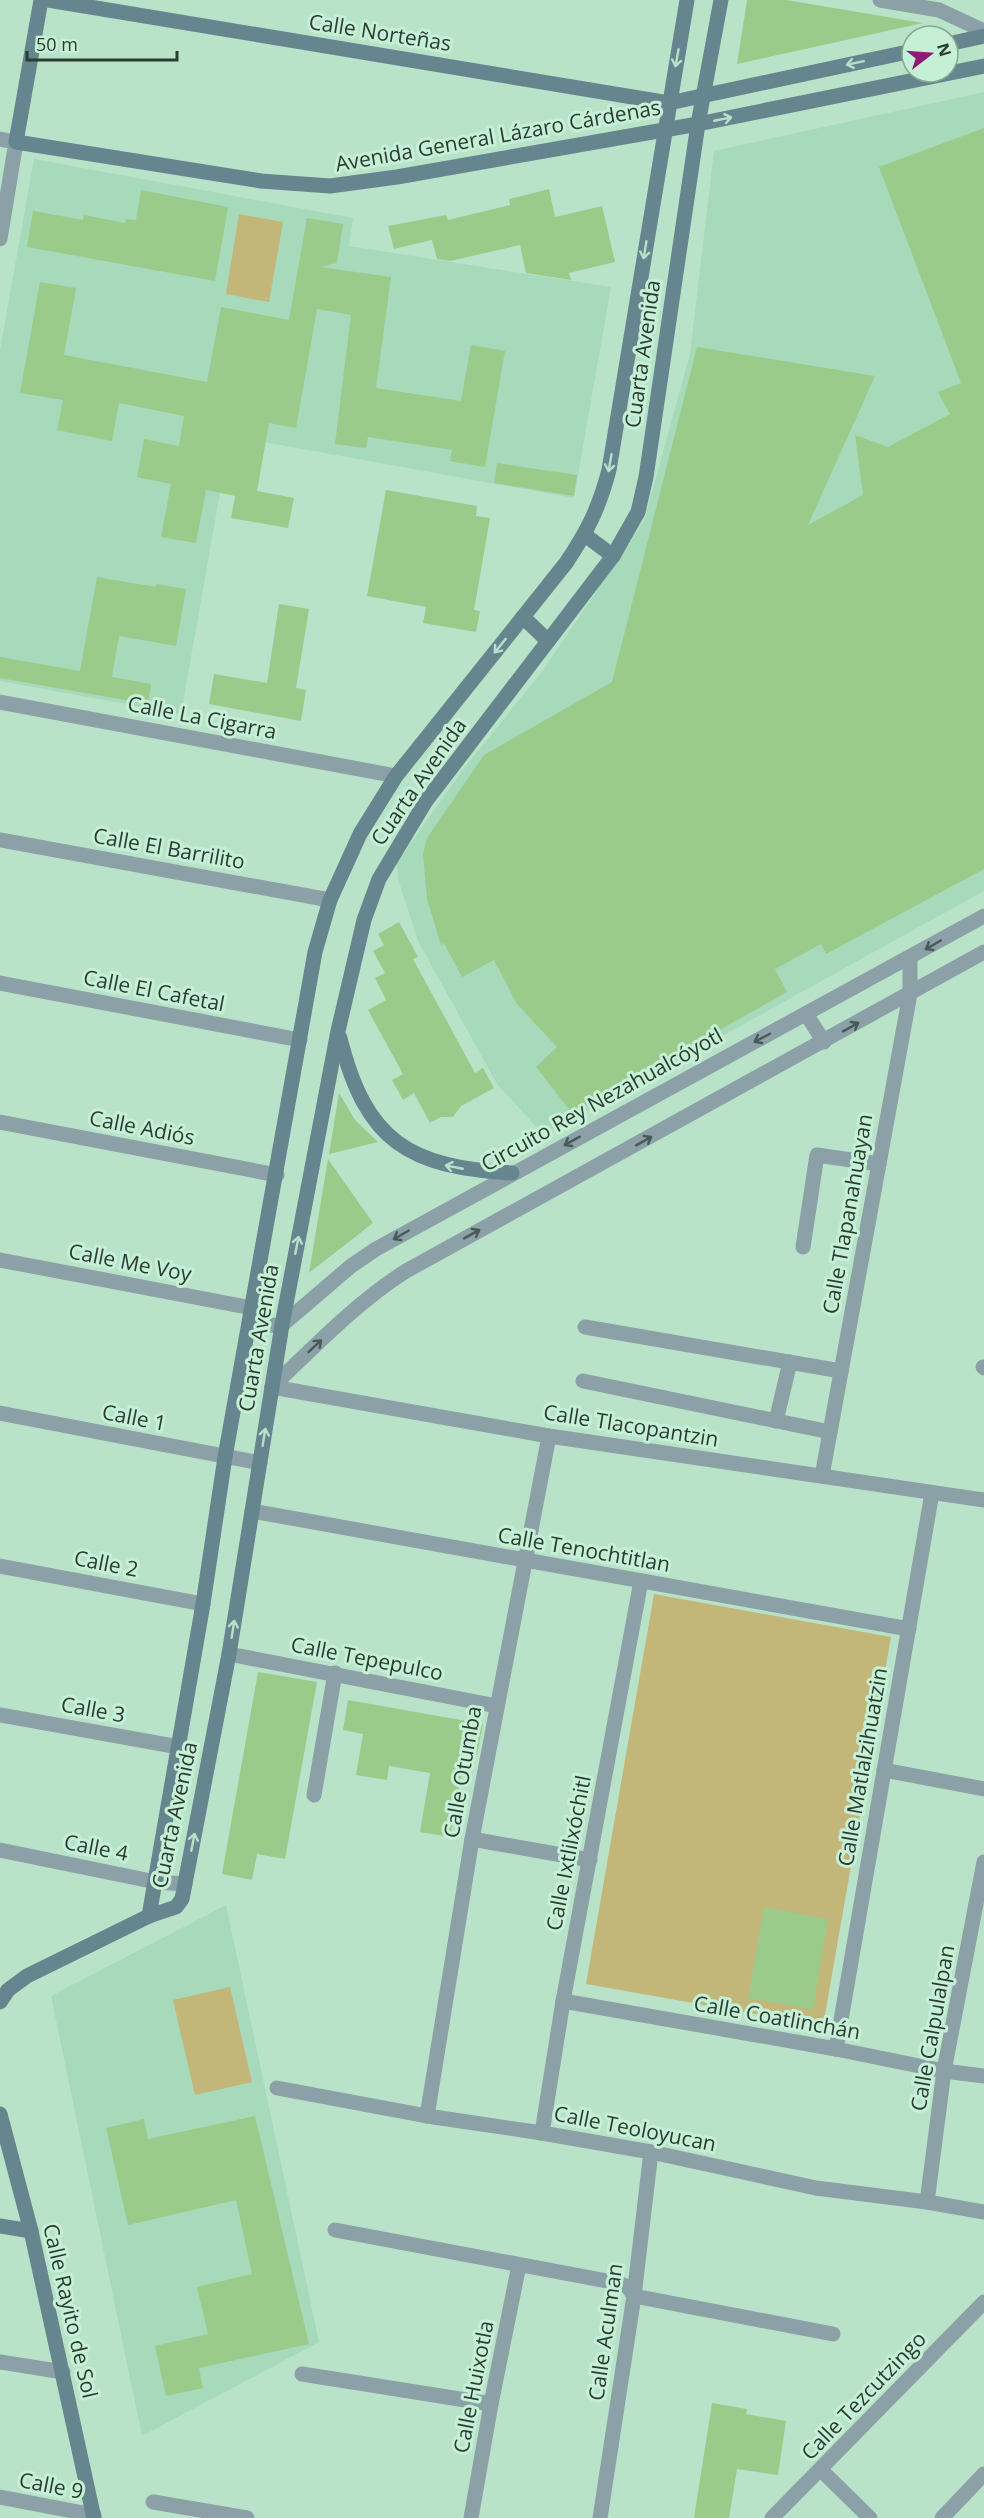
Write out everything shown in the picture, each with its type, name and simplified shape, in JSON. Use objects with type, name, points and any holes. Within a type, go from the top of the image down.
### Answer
[{"type":"main road","points":[[16,142],[41,0]]},
{"type":"main road","name":"Calle Norteñas","points":[[48,0],[669,103]]},
{"type":"main road","name":"Cuarta Avenida","points":[[149,1916],[204,1604],[225,1457],[277,1175],[315,951],[330,900],[360,834],[396,776],[566,563],[585,535],[599,506],[609,470],[687,0]]},
{"type":"main road","name":"Cuarta Avenida","points":[[149,1916],[176,1907],[182,1899],[229,1654],[282,1325],[338,1031],[364,920],[384,870],[426,801],[613,556],[638,512],[646,477],[698,124],[721,0]]},
{"type":"main road","points":[[960,41],[984,36]]},
{"type":"main road","name":"Avenida General Lázaro Cárdenas","points":[[669,103],[900,54]]},
{"type":"main road","name":"Avenida General Lázaro Cárdenas","points":[[16,142],[261,181],[330,186],[397,177],[698,124],[984,66]]},
{"type":"main road","points":[[585,535],[613,556]]},
{"type":"main road","points":[[523,617],[548,641]]},
{"type":"main road","points":[[338,1031],[356,1088],[367,1109],[398,1143],[435,1163],[477,1171],[512,1173]]},
{"type":"main road","points":[[3,1993],[27,1976],[149,1916]]},
{"type":"main road","name":"Calle Rayito de Sol","points":[[0,2114],[31,2231],[94,2517]]},
{"type":"main road","points":[[0,2226],[31,2231]]},
{"type":"street","points":[[880,0],[939,10],[984,31]]},
{"type":"street","points":[[0,139],[16,142],[0,239]]},
{"type":"street","name":"Calle La Cigarra","points":[[0,702],[396,776]]},
{"type":"street","name":"Calle El Barrilito","points":[[0,840],[330,900]]},
{"type":"street","name":"Circuito Rey Nezahualcóyotl","points":[[282,1325],[351,1266],[376,1249],[984,916]]},
{"type":"street","points":[[272,1387],[376,1290],[406,1271],[984,952]]},
{"type":"street","name":"Calle Tlapanahuayan","points":[[822,1476],[910,994],[910,958]]},
{"type":"street","name":"Calle El Cafetal","points":[[0,983],[300,1040]]},
{"type":"street","points":[[806,1014],[824,1042]]},
{"type":"street","name":"Calle Adiós","points":[[0,1122],[277,1175]]},
{"type":"street","points":[[803,1247],[817,1155],[879,1164]]},
{"type":"street","name":"Calle Me Voy","points":[[0,1260],[252,1308]]},
{"type":"street","points":[[249,1326],[282,1325]]},
{"type":"street","points":[[585,1327],[841,1371]]},
{"type":"street","points":[[776,1421],[790,1362]]},
{"type":"street","points":[[583,1381],[830,1432]]},
{"type":"street","name":"Calle Tlacopantzin","points":[[272,1387],[549,1436],[984,1500]]},
{"type":"street","name":"Calle 1","points":[[0,1413],[260,1463]]},
{"type":"street","name":"Calle Otumba","points":[[427,2116],[472,1839],[549,1436]]},
{"type":"street","name":"Calle Matlalzihuatzin","points":[[836,2049],[932,1493]]},
{"type":"street","name":"Calle Tenochtitlan","points":[[252,1512],[909,1629]]},
{"type":"street","name":"Calle 2","points":[[0,1566],[204,1604]]},
{"type":"street","name":"Calle Ixtlilxóchitl","points":[[542,2133],[563,2001],[641,1581]]},
{"type":"street","name":"Calle Tepepulco","points":[[229,1654],[496,1706]]},
{"type":"street","points":[[314,1795],[335,1673]]},
{"type":"street","name":"Calle 3","points":[[0,1715],[179,1747]]},
{"type":"street","points":[[884,1770],[984,1789]]},
{"type":"street","points":[[472,1839],[590,1860]]},
{"type":"street","name":"Calle 4","points":[[0,1850],[156,1882],[185,1884]]},
{"type":"street","name":"Calle Calpulalpan","points":[[927,2202],[944,2071],[977,1932],[984,1863]]},
{"type":"street","name":"Calle Coatlinchán","points":[[563,2001],[836,2049],[944,2071],[984,2076]]},
{"type":"street","name":"Calle Teoloyucan","points":[[277,2088],[427,2116],[651,2152],[816,2187],[984,2212]]},
{"type":"street","name":"Calle Aculman","points":[[600,2518],[634,2296],[651,2152]]},
{"type":"street","points":[[335,2230],[618,2283],[628,2287],[634,2296],[833,2334]]},
{"type":"street","name":"Calle Huixotla","points":[[471,2518],[519,2265]]},
{"type":"street","name":"Calle Tezcutzingo","points":[[772,2518],[984,2302]]},
{"type":"street","points":[[0,2362],[63,2372]]},
{"type":"street","points":[[302,2374],[491,2404]]},
{"type":"street","points":[[821,2470],[870,2518]]},
{"type":"street","points":[[942,2518],[984,2474]]},
{"type":"street","name":"Calle 9","points":[[0,2497],[94,2517]]},
{"type":"street","points":[[153,2502],[247,2518]]},
{"type":"shaded area","points":[[984,92],[984,891],[551,1131],[539,1130],[497,1084],[418,941],[398,879],[397,863],[461,772],[544,669],[644,521],[690,354],[714,151]]},
{"type":"shaded area","points":[[34,159],[353,218],[349,246],[611,287],[574,498],[230,436],[181,714],[0,681],[0,350]]},
{"type":"shaded area","points":[[239,214],[283,222],[269,302],[226,294]]},
{"type":"shaded area","points":[[654,1594],[891,1637],[823,2026],[586,1984]]},
{"type":"shaded area","points":[[226,1905],[319,2342],[142,2436],[51,1996]]},
{"type":"shaded area","points":[[230,1987],[252,2082],[195,2095],[173,2000]]},
{"type":"building","points":[[747,0],[786,0],[923,23],[900,24],[900,28],[737,64]]},
{"type":"building","points":[[984,128],[984,869],[826,954],[821,944],[775,969],[787,992],[572,1113],[536,1067],[557,1047],[517,1004],[494,960],[462,977],[444,943],[441,945],[427,899],[423,854],[427,838],[484,755],[612,682],[697,347],[875,376],[808,525],[863,495],[855,435],[888,447],[950,414],[938,392],[961,383],[879,167]]},
{"type":"building","points":[[549,189],[555,217],[602,206],[615,262],[569,273],[571,280],[526,273],[520,245],[450,261],[437,259],[432,240],[394,249],[388,226],[446,215],[448,220],[510,205],[509,199]]},
{"type":"building","points":[[141,190],[228,207],[215,281],[27,247],[33,211],[83,220],[84,215],[125,223],[126,219],[136,220]]},
{"type":"building","points":[[307,218],[343,224],[337,263],[320,267],[391,277],[376,388],[461,401],[471,345],[505,351],[485,467],[450,461],[452,450],[368,437],[366,448],[335,444],[351,315],[317,309],[296,428],[269,423],[257,491],[294,498],[288,528],[231,518],[235,496],[206,490],[196,543],[161,537],[171,484],[137,477],[144,439],[179,446],[184,416],[119,403],[112,441],[57,430],[63,400],[20,393],[40,282],[76,288],[64,355],[207,382],[221,307],[289,320]]},
{"type":"building","points":[[497,463],[577,475],[574,496],[494,483]]},
{"type":"building","points":[[386,490],[477,506],[476,516],[490,518],[474,610],[480,611],[476,632],[423,623],[426,607],[367,596]]},
{"type":"building","points":[[97,577],[156,587],[156,584],[186,589],[176,646],[119,636],[112,677],[151,684],[148,704],[0,678],[0,657],[80,671]]},
{"type":"building","points":[[279,604],[309,609],[296,688],[306,690],[301,721],[209,704],[214,674],[267,683]]},
{"type":"building","points":[[399,922],[418,957],[413,959],[475,1073],[483,1068],[494,1088],[461,1106],[453,1117],[441,1117],[430,1123],[414,1093],[403,1100],[392,1080],[403,1074],[368,1010],[386,1000],[375,978],[385,973],[373,951],[384,945],[378,934]]},
{"type":"building","points":[[339,1093],[355,1120],[378,1142],[329,1154]]},
{"type":"building","points":[[328,1159],[373,1223],[309,1273]]},
{"type":"building","points":[[258,1672],[317,1682],[285,1859],[257,1854],[252,1880],[222,1874]]},
{"type":"building","points":[[348,1700],[483,1724],[477,1755],[465,1753],[450,1837],[420,1832],[430,1773],[389,1766],[387,1780],[356,1775],[363,1734],[343,1730]]},
{"type":"building","points":[[764,1907],[828,1919],[813,2010],[748,1998]]},
{"type":"building","points":[[255,2116],[309,2344],[199,2368],[203,2388],[166,2396],[155,2346],[208,2334],[197,2287],[252,2274],[236,2200],[128,2225],[106,2128],[144,2119],[148,2139]]},
{"type":"building","points":[[712,2403],[747,2409],[746,2414],[786,2421],[778,2475],[737,2469],[729,2518],[694,2518]]}]
